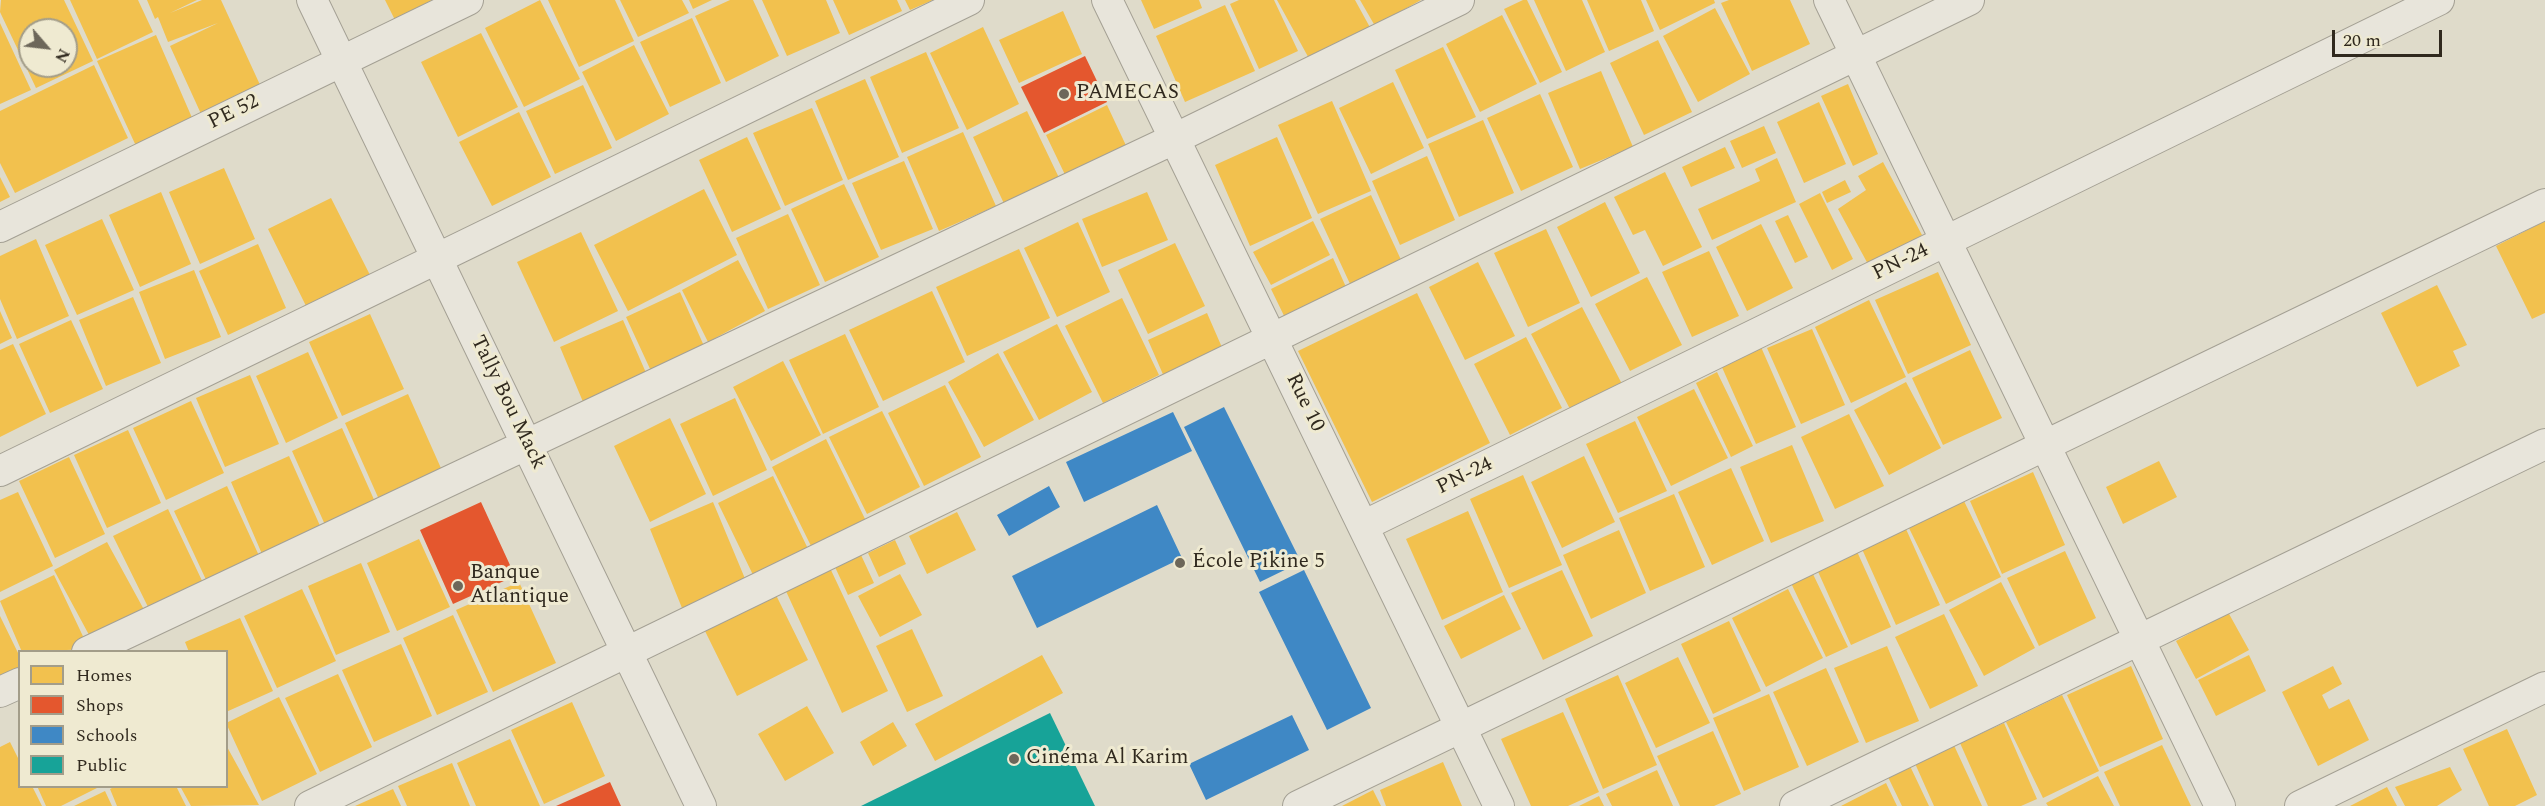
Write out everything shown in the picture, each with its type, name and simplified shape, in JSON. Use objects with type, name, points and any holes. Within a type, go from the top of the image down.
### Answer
[{"type":"street","name":"Tally Bou Mack","points":[[312,0],[701,806]]},
{"type":"street","name":"PE 52","points":[[0,227],[468,0]]},
{"type":"street","points":[[0,471],[969,0]]},
{"type":"street","name":"Rue 10","points":[[1107,0],[1499,806]]},
{"type":"street","points":[[89,650],[1174,139],[1459,0]]},
{"type":"street","points":[[1829,0],[2220,806]]},
{"type":"street","points":[[310,806],[1969,0]]},
{"type":"street","name":"PN-24","points":[[1363,526],[2439,0]]},
{"type":"street","points":[[1298,806],[2545,204]]},
{"type":"street","points":[[1795,806],[2545,444]]},
{"type":"street","points":[[0,692],[18,684]]},
{"type":"street","points":[[2300,806],[2545,687]]},
{"type":"building: Homes","points":[[1,0],[64,0],[73,18],[18,18],[18,50],[0,12]]},
{"type":"building: Homes","points":[[70,0],[138,0],[153,32],[97,59]]},
{"type":"building: Homes","points":[[147,0],[197,0],[170,13],[202,0],[221,0],[261,87],[202,116],[170,46],[218,23],[168,42],[158,17],[155,19]]},
{"type":"building: Homes","points":[[385,0],[432,0],[395,20]]},
{"type":"building: Homes","points":[[540,0],[580,79],[524,107],[485,28]]},
{"type":"building: Homes","points":[[548,0],[615,0],[634,41],[579,67]]},
{"type":"building: Homes","points":[[620,0],[682,0],[689,13],[638,37]]},
{"type":"building: Homes","points":[[689,0],[712,0],[693,9]]},
{"type":"building: Homes","points":[[730,0],[753,0],[779,56],[726,82],[695,16]]},
{"type":"building: Homes","points":[[762,0],[826,0],[840,33],[787,56]]},
{"type":"building: Homes","points":[[833,0],[897,0],[902,11],[849,35]]},
{"type":"building: Homes","points":[[905,0],[933,0],[910,10]]},
{"type":"building: Homes","points":[[1141,0],[1199,0],[1202,8],[1154,29]]},
{"type":"building: Homes","points":[[1239,0],[1274,0],[1298,51],[1259,69],[1230,4]]},
{"type":"building: Homes","points":[[1277,0],[1355,0],[1372,31],[1312,64]]},
{"type":"building: Homes","points":[[1360,0],[1421,0],[1375,26]]},
{"type":"building: Homes","points":[[1527,0],[1562,72],[1540,83],[1504,9]]},
{"type":"building: Homes","points":[[1534,0],[1582,0],[1605,52],[1566,71]]},
{"type":"building: Homes","points":[[1587,0],[1641,0],[1654,31],[1609,51]]},
{"type":"building: Homes","points":[[1646,0],[1714,0],[1715,3],[1660,30]]},
{"type":"building: Homes","points":[[1729,0],[1790,0],[1810,44],[1752,71],[1721,3]]},
{"type":"building: Homes","points":[[1225,5],[1255,71],[1185,102],[1156,36]]},
{"type":"building: Homes","points":[[1715,8],[1750,74],[1698,102],[1663,36]]},
{"type":"building: Homes","points":[[1063,11],[1082,54],[1019,83],[999,40]]},
{"type":"building: Homes","points":[[1502,15],[1537,84],[1480,112],[1446,44]]},
{"type":"building: Homes","points":[[692,18],[721,83],[670,107],[640,42]]},
{"type":"building: Homes","points":[[0,23],[18,62],[18,78],[25,78],[31,90],[0,104]]},
{"type":"building: Homes","points":[[983,27],[1019,104],[967,130],[930,53]]},
{"type":"building: Homes","points":[[78,29],[93,61],[78,68]]},
{"type":"building: Homes","points":[[481,33],[518,107],[458,137],[421,62]]},
{"type":"building: Homes","points":[[156,35],[193,120],[136,146],[97,61]]},
{"type":"building: Homes","points":[[1658,40],[1692,112],[1644,135],[1610,63]]},
{"type":"building: Homes","points":[[634,45],[669,114],[616,141],[582,72]]},
{"type":"building: Homes","points":[[1443,47],[1476,117],[1427,139],[1395,70]]},
{"type":"building: Homes","points":[[926,52],[959,128],[902,153],[870,77]]},
{"type":"building: Homes","points":[[94,65],[128,138],[15,193],[0,163],[0,111],[67,78],[78,78],[78,73]]},
{"type":"building: Homes","points":[[1601,71],[1633,147],[1580,169],[1548,93]]},
{"type":"building: Homes","points":[[31,78],[57,78],[36,88]]},
{"type":"building: Homes","points":[[865,79],[899,157],[848,180],[815,101]]},
{"type":"building: Homes","points":[[1393,82],[1424,148],[1371,174],[1339,108]]},
{"type":"building: Homes","points":[[1848,84],[1878,154],[1853,166],[1821,96]]},
{"type":"building: Homes","points":[[583,85],[612,148],[555,174],[526,111]]},
{"type":"building: Homes","points":[[1540,94],[1573,167],[1521,191],[1487,118]]},
{"type":"building: Homes","points":[[1332,101],[1371,191],[1318,214],[1278,125]]},
{"type":"building: Homes","points":[[1819,102],[1846,164],[1804,183],[1777,122]]},
{"type":"building: Homes","points":[[1107,105],[1130,154],[1069,183],[1046,135]]},
{"type":"building: Homes","points":[[812,108],[843,180],[785,206],[753,133]]},
{"type":"building: Homes","points":[[1027,111],[1062,184],[1007,210],[973,137]]},
{"type":"building: Homes","points":[[519,112],[551,177],[492,206],[459,142]]},
{"type":"building: Homes","points":[[1483,120],[1514,193],[1459,217],[1428,144]]},
{"type":"building: Homes","points":[[1764,126],[1776,153],[1742,168],[1730,141]]},
{"type":"building: Homes","points":[[963,132],[996,206],[939,231],[907,157]]},
{"type":"building: Homes","points":[[747,137],[781,209],[732,232],[699,160]]},
{"type":"building: Homes","points":[[1277,137],[1312,218],[1250,246],[1215,165]]},
{"type":"building: Homes","points":[[1725,147],[1735,168],[1691,187],[1682,167]]},
{"type":"building: Homes","points":[[1427,156],[1455,220],[1400,245],[1372,181]]},
{"type":"building: Homes","points":[[1777,158],[1796,202],[1712,240],[1698,209],[1760,181],[1755,169]]},
{"type":"building: Homes","points":[[904,161],[933,229],[881,250],[852,183]]},
{"type":"building: Homes","points":[[1883,162],[1922,235],[1869,266],[1838,209],[1866,190],[1858,176]]},
{"type":"building: Homes","points":[[224,168],[255,239],[200,264],[169,192]]},
{"type":"building: Homes","points":[[1665,172],[1702,247],[1663,266],[1645,230],[1633,235],[1614,197]]},
{"type":"building: Homes","points":[[0,177],[10,197],[0,202]]},
{"type":"building: Homes","points":[[1845,180],[1851,192],[1827,203],[1822,192]]},
{"type":"building: Homes","points":[[844,184],[879,257],[825,282],[791,209]]},
{"type":"building: Homes","points":[[704,189],[737,255],[628,311],[594,245]]},
{"type":"building: Homes","points":[[161,192],[191,264],[140,287],[109,215]]},
{"type":"building: Homes","points":[[1147,192],[1168,240],[1102,267],[1082,219]]},
{"type":"building: Homes","points":[[1820,193],[1853,259],[1832,270],[1799,204]]},
{"type":"building: Homes","points":[[1371,195],[1402,262],[1351,286],[1320,219]]},
{"type":"building: Homes","points":[[331,198],[370,275],[307,308],[268,229]]},
{"type":"building: Homes","points":[[1605,202],[1640,273],[1591,297],[1557,227]]},
{"type":"building: Homes","points":[[788,214],[820,285],[768,309],[736,238]]},
{"type":"building: Homes","points":[[1788,215],[1808,257],[1795,263],[1775,221]]},
{"type":"building: Homes","points":[[102,219],[134,290],[77,315],[45,245]]},
{"type":"building: Homes","points":[[1313,221],[1330,255],[1271,285],[1253,252]]},
{"type":"building: Homes","points":[[2545,221],[2545,313],[2532,319],[2496,246]]},
{"type":"building: Homes","points":[[1078,222],[1110,292],[1057,317],[1024,248]]},
{"type":"building: Homes","points":[[1761,224],[1793,288],[1747,311],[1716,247]]},
{"type":"building: Homes","points":[[1546,229],[1580,303],[1528,327],[1494,253]]},
{"type":"building: Homes","points":[[581,232],[618,311],[554,342],[517,262]]},
{"type":"building: Homes","points":[[36,239],[69,316],[17,339],[0,299],[0,256]]},
{"type":"building: Homes","points":[[1175,243],[1205,306],[1148,334],[1118,270]]},
{"type":"building: Homes","points":[[258,244],[286,308],[228,335],[199,271]]},
{"type":"building: Homes","points":[[1019,249],[1050,318],[967,356],[936,287]]},
{"type":"building: Homes","points":[[1709,251],[1739,316],[1692,337],[1662,272]]},
{"type":"building: Homes","points":[[1333,258],[1350,296],[1289,326],[1271,289]]},
{"type":"building: Homes","points":[[738,260],[765,311],[708,342],[682,290]]},
{"type":"building: Homes","points":[[1478,262],[1515,336],[1465,360],[1429,287]]},
{"type":"building: Homes","points":[[194,270],[221,337],[165,359],[139,292]]},
{"type":"building: Homes","points":[[1938,272],[1971,345],[1908,374],[1875,300]]},
{"type":"building: Homes","points":[[1647,277],[1682,345],[1630,371],[1595,304]]},
{"type":"building: Homes","points":[[2437,285],[2467,345],[2453,351],[2460,366],[2417,387],[2381,313]]},
{"type":"building: Homes","points":[[932,291],[965,362],[883,401],[849,330]]},
{"type":"building: Homes","points":[[680,292],[704,346],[651,371],[626,317]]},
{"type":"building: Homes","points":[[1417,293],[1490,443],[1372,502],[1298,351]]},
{"type":"building: Homes","points":[[133,297],[161,363],[106,386],[79,320]]},
{"type":"building: Homes","points":[[1122,298],[1159,375],[1103,403],[1065,326]]},
{"type":"building: Homes","points":[[1869,300],[1906,377],[1851,403],[1815,327]]},
{"type":"building: Homes","points":[[1582,307],[1622,384],[1571,411],[1531,334]]},
{"type":"building: Homes","points":[[0,311],[12,338],[0,344]]},
{"type":"building: Homes","points":[[1207,313],[1224,352],[1165,379],[1148,340]]},
{"type":"building: Homes","points":[[370,314],[404,389],[342,416],[309,342]]},
{"type":"building: Homes","points":[[71,320],[103,389],[50,413],[19,344]]},
{"type":"building: Homes","points":[[623,320],[650,382],[586,409],[560,347]]},
{"type":"building: Homes","points":[[1057,324],[1092,392],[1039,420],[1003,352]]},
{"type":"building: Homes","points":[[1812,329],[1845,405],[1801,424],[1767,348]]},
{"type":"building: Homes","points":[[845,334],[879,407],[823,434],[789,360]]},
{"type":"building: Homes","points":[[1526,337],[1562,408],[1510,435],[1474,364]]},
{"type":"building: Homes","points":[[13,344],[46,414],[0,437],[0,350]]},
{"type":"building: Homes","points":[[1761,347],[1796,427],[1756,444],[1721,365]]},
{"type":"building: Homes","points":[[1970,350],[2002,418],[1943,445],[1912,378]]},
{"type":"building: Homes","points":[[308,352],[338,418],[286,443],[256,376]]},
{"type":"building: Homes","points":[[998,353],[1034,420],[984,447],[948,382]]},
{"type":"building: Homes","points":[[783,361],[821,435],[771,461],[733,387]]},
{"type":"building: Homes","points":[[1717,372],[1753,446],[1731,457],[1696,383]]},
{"type":"building: Homes","points":[[250,375],[279,444],[225,467],[196,398]]},
{"type":"building: Homes","points":[[1906,382],[1941,448],[1889,475],[1854,410]]},
{"type":"building: Homes","points":[[945,385],[981,457],[924,486],[888,413]]},
{"type":"building: Homes","points":[[1694,389],[1728,458],[1671,486],[1637,417]]},
{"type":"building: Homes","points":[[408,394],[444,475],[381,504],[345,423]]},
{"type":"building: Homes","points":[[735,398],[767,470],[713,496],[680,424]]},
{"type":"building: Homes","points":[[191,401],[224,473],[166,500],[133,428]]},
{"type":"building: Homes","points":[[882,411],[920,487],[867,514],[829,437]]},
{"type":"building: Homes","points":[[1849,414],[1884,486],[1835,509],[1801,437]]},
{"type":"building: Homes","points":[[670,418],[706,494],[650,522],[614,446]]},
{"type":"building: Homes","points":[[1635,421],[1667,491],[1618,513],[1586,444]]},
{"type":"building: Homes","points":[[342,428],[376,504],[326,527],[292,451]]},
{"type":"building: Homes","points":[[128,430],[161,503],[107,528],[74,455]]},
{"type":"building: Homes","points":[[826,439],[867,523],[813,550],[772,467]]},
{"type":"building: Homes","points":[[1792,445],[1824,521],[1771,543],[1740,467]]},
{"type":"building: Homes","points":[[289,456],[321,528],[262,554],[231,482]]},
{"type":"building: Homes","points":[[1584,456],[1615,522],[1562,548],[1531,482]]},
{"type":"building: Homes","points":[[69,457],[105,534],[55,558],[19,481]]},
{"type":"building: Homes","points":[[2159,461],[2177,497],[2123,524],[2106,487]]},
{"type":"building: Homes","points":[[1731,468],[1764,541],[1712,565],[1678,492]]},
{"type":"building: Homes","points":[[2033,472],[2065,545],[2002,574],[1970,501]]},
{"type":"building: Homes","points":[[1523,475],[1562,565],[1509,588],[1470,499]]},
{"type":"building: Homes","points":[[773,476],[810,553],[755,579],[718,503]]},
{"type":"building: Homes","points":[[227,486],[261,560],[208,584],[174,511]]},
{"type":"building: Homes","points":[[18,492],[53,566],[0,592],[0,500]]},
{"type":"building: Homes","points":[[1674,494],[1705,567],[1650,591],[1619,518]]},
{"type":"building: Homes","points":[[1964,501],[2001,577],[1946,604],[1909,528]]},
{"type":"building: Homes","points":[[713,502],[746,581],[682,608],[650,529]]},
{"type":"building: Homes","points":[[168,509],[205,587],[151,613],[113,536]]},
{"type":"building: Homes","points":[[1468,511],[1503,592],[1442,620],[1406,539]]},
{"type":"building: Homes","points":[[957,512],[976,550],[927,574],[909,536]]},
{"type":"building: Homes","points":[[1906,529],[1940,605],[1896,625],[1862,549]]},
{"type":"building: Homes","points":[[1619,530],[1646,593],[1591,619],[1563,555]]},
{"type":"building: Homes","points":[[419,539],[450,607],[397,631],[367,563]]},
{"type":"building: Homes","points":[[895,540],[906,564],[879,577],[868,553]]},
{"type":"building: Homes","points":[[107,542],[148,617],[95,646],[54,570]]},
{"type":"building: Homes","points":[[1855,547],[1891,627],[1851,645],[1815,565]]},
{"type":"building: Homes","points":[[2065,551],[2096,618],[2039,646],[2007,578]]},
{"type":"building: Homes","points":[[861,555],[874,583],[848,595],[835,567]]},
{"type":"building: Homes","points":[[361,563],[390,632],[336,655],[308,586]]},
{"type":"building: Homes","points":[[830,568],[888,691],[842,713],[785,589]]},
{"type":"building: Homes","points":[[1562,570],[1593,636],[1543,660],[1511,593]]},
{"type":"building: Homes","points":[[1812,572],[1848,647],[1826,657],[1791,583]]},
{"type":"building: Homes","points":[[900,574],[922,615],[880,637],[858,596]]},
{"type":"building: Homes","points":[[54,575],[89,649],[21,650],[0,601]]},
{"type":"building: Homes","points":[[519,582],[556,663],[493,692],[456,610]]},
{"type":"building: Homes","points":[[2001,582],[2035,648],[1984,676],[1949,610]]},
{"type":"building: Homes","points":[[302,589],[336,661],[277,688],[244,616]]},
{"type":"building: Homes","points":[[1788,589],[1823,658],[1766,687],[1732,618]]},
{"type":"building: Homes","points":[[776,595],[808,660],[737,696],[705,631]]},
{"type":"building: Homes","points":[[1504,595],[1521,629],[1461,659],[1444,626]]},
{"type":"building: Homes","points":[[2228,612],[2249,650],[2196,679],[2176,641]]},
{"type":"building: Homes","points":[[1944,614],[1978,686],[1930,709],[1895,637]]},
{"type":"building: Homes","points":[[453,615],[488,692],[437,715],[403,638]]},
{"type":"building: Homes","points":[[0,616],[18,653],[18,683],[0,691]]},
{"type":"building: Homes","points":[[240,618],[273,691],[228,711],[228,650],[188,650],[185,642]]},
{"type":"building: Homes","points":[[1729,621],[1761,691],[1713,714],[1681,644]]},
{"type":"building: Homes","points":[[912,629],[943,696],[907,712],[876,646]]},
{"type":"building: Homes","points":[[401,644],[432,716],[374,742],[342,670]]},
{"type":"building: Homes","points":[[1887,646],[1919,721],[1866,743],[1834,668]]},
{"type":"building: Homes","points":[[1042,655],[1063,693],[935,761],[915,724]]},
{"type":"building: Homes","points":[[2249,655],[2266,691],[2216,716],[2198,680]]},
{"type":"building: Homes","points":[[1678,657],[1710,723],[1656,748],[1625,683]]},
{"type":"building: Homes","points":[[2131,666],[2163,739],[2100,767],[2067,695]]},
{"type":"building: Homes","points":[[2333,666],[2342,684],[2322,695],[2329,709],[2349,699],[2369,740],[2318,766],[2282,692]]},
{"type":"building: Homes","points":[[1826,668],[1859,742],[1807,766],[1773,692]]},
{"type":"building: Homes","points":[[338,674],[372,747],[320,772],[285,698]]},
{"type":"building: Homes","points":[[1618,675],[1657,765],[1603,789],[1565,699]]},
{"type":"building: Homes","points":[[1769,694],[1799,767],[1744,791],[1713,718]]},
{"type":"building: Homes","points":[[2062,695],[2099,771],[2043,798],[2006,722]]},
{"type":"building: Homes","points":[[279,697],[317,774],[262,801],[228,727],[228,722]]},
{"type":"building: Homes","points":[[572,702],[605,776],[544,804],[511,730]]},
{"type":"building: Homes","points":[[807,706],[834,753],[785,781],[758,734]]},
{"type":"building: Homes","points":[[1563,712],[1599,792],[1568,806],[1531,806],[1501,739]]},
{"type":"building: Homes","points":[[893,722],[907,746],[873,766],[860,742]]},
{"type":"building: Homes","points":[[2004,723],[2037,799],[2021,806],[1988,806],[1960,743]]},
{"type":"building: Homes","points":[[2507,729],[2537,795],[2515,806],[2489,806],[2463,749]]},
{"type":"building: Homes","points":[[1713,731],[1741,794],[1714,806],[1680,806],[1657,756]]},
{"type":"building: Homes","points":[[510,739],[540,806],[476,806],[457,763]]},
{"type":"building: Homes","points":[[1952,741],[1982,806],[1934,806],[1913,759]]},
{"type":"building: Homes","points":[[10,742],[18,758],[18,788],[33,788],[42,806],[0,806],[0,747]]},
{"type":"building: Homes","points":[[2162,745],[2191,806],[2120,806],[2104,772]]},
{"type":"building: Homes","points":[[228,749],[259,805],[191,806],[181,788],[228,788]]},
{"type":"building: Homes","points":[[1443,762],[1462,806],[1386,806],[1380,790]]},
{"type":"building: Homes","points":[[452,763],[470,806],[407,806],[398,786]]},
{"type":"building: Homes","points":[[1910,766],[1929,806],[1902,806],[1888,777]]},
{"type":"building: Homes","points":[[2450,767],[2462,790],[2437,806],[2405,806],[2395,787]]},
{"type":"building: Homes","points":[[1657,770],[1673,806],[1612,806],[1606,794]]},
{"type":"building: Homes","points":[[2098,776],[2114,806],[2048,806],[2046,803]]},
{"type":"building: Homes","points":[[1886,783],[1897,806],[1841,806]]},
{"type":"building: Homes","points":[[2387,787],[2397,806],[2350,806]]},
{"type":"building: Homes","points":[[38,788],[97,788],[61,806],[46,806]]},
{"type":"building: Homes","points":[[177,788],[186,806],[117,806],[110,789]]},
{"type":"building: Homes","points":[[393,789],[401,806],[355,806]]},
{"type":"building: Homes","points":[[1373,790],[1381,806],[1342,806]]},
{"type":"building: Homes","points":[[105,791],[112,806],[74,806]]},
{"type":"building: Homes","points":[[1599,796],[1604,806],[1579,806]]},
{"type":"building: Shops","name":"PAMECAS","points":[[1085,56],[1107,102],[1044,133],[1021,87]]},
{"type":"building: Shops","points":[[481,502],[515,576],[453,604],[420,530]]},
{"type":"building: Shops","points":[[610,782],[621,806],[556,806]]},
{"type":"building: Schools","points":[[1224,407],[1301,562],[1260,582],[1184,427]]},
{"type":"building: Schools","points":[[1173,412],[1192,451],[1084,502],[1066,462]]},
{"type":"building: Schools","points":[[1049,486],[1060,507],[1009,536],[997,515]]},
{"type":"building: Schools","points":[[1157,505],[1182,558],[1037,628],[1012,576]]},
{"type":"building: Schools","points":[[1304,570],[1371,708],[1327,730],[1259,592]]},
{"type":"building: Schools","points":[[1292,715],[1309,750],[1206,800],[1189,764]]},
{"type":"building: Public","name":"Cinéma Al Karim","points":[[1050,713],[1095,806],[861,806]]},
{"type":"place","name":"PAMECAS","points":[[1064,94]]},
{"type":"place","name":"École Pikine 5","points":[[1180,563]]},
{"type":"place","name":"Banque Atlantique","points":[[458,586]]},
{"type":"place","name":"Cinéma Al Karim","points":[[1014,759]]}]
